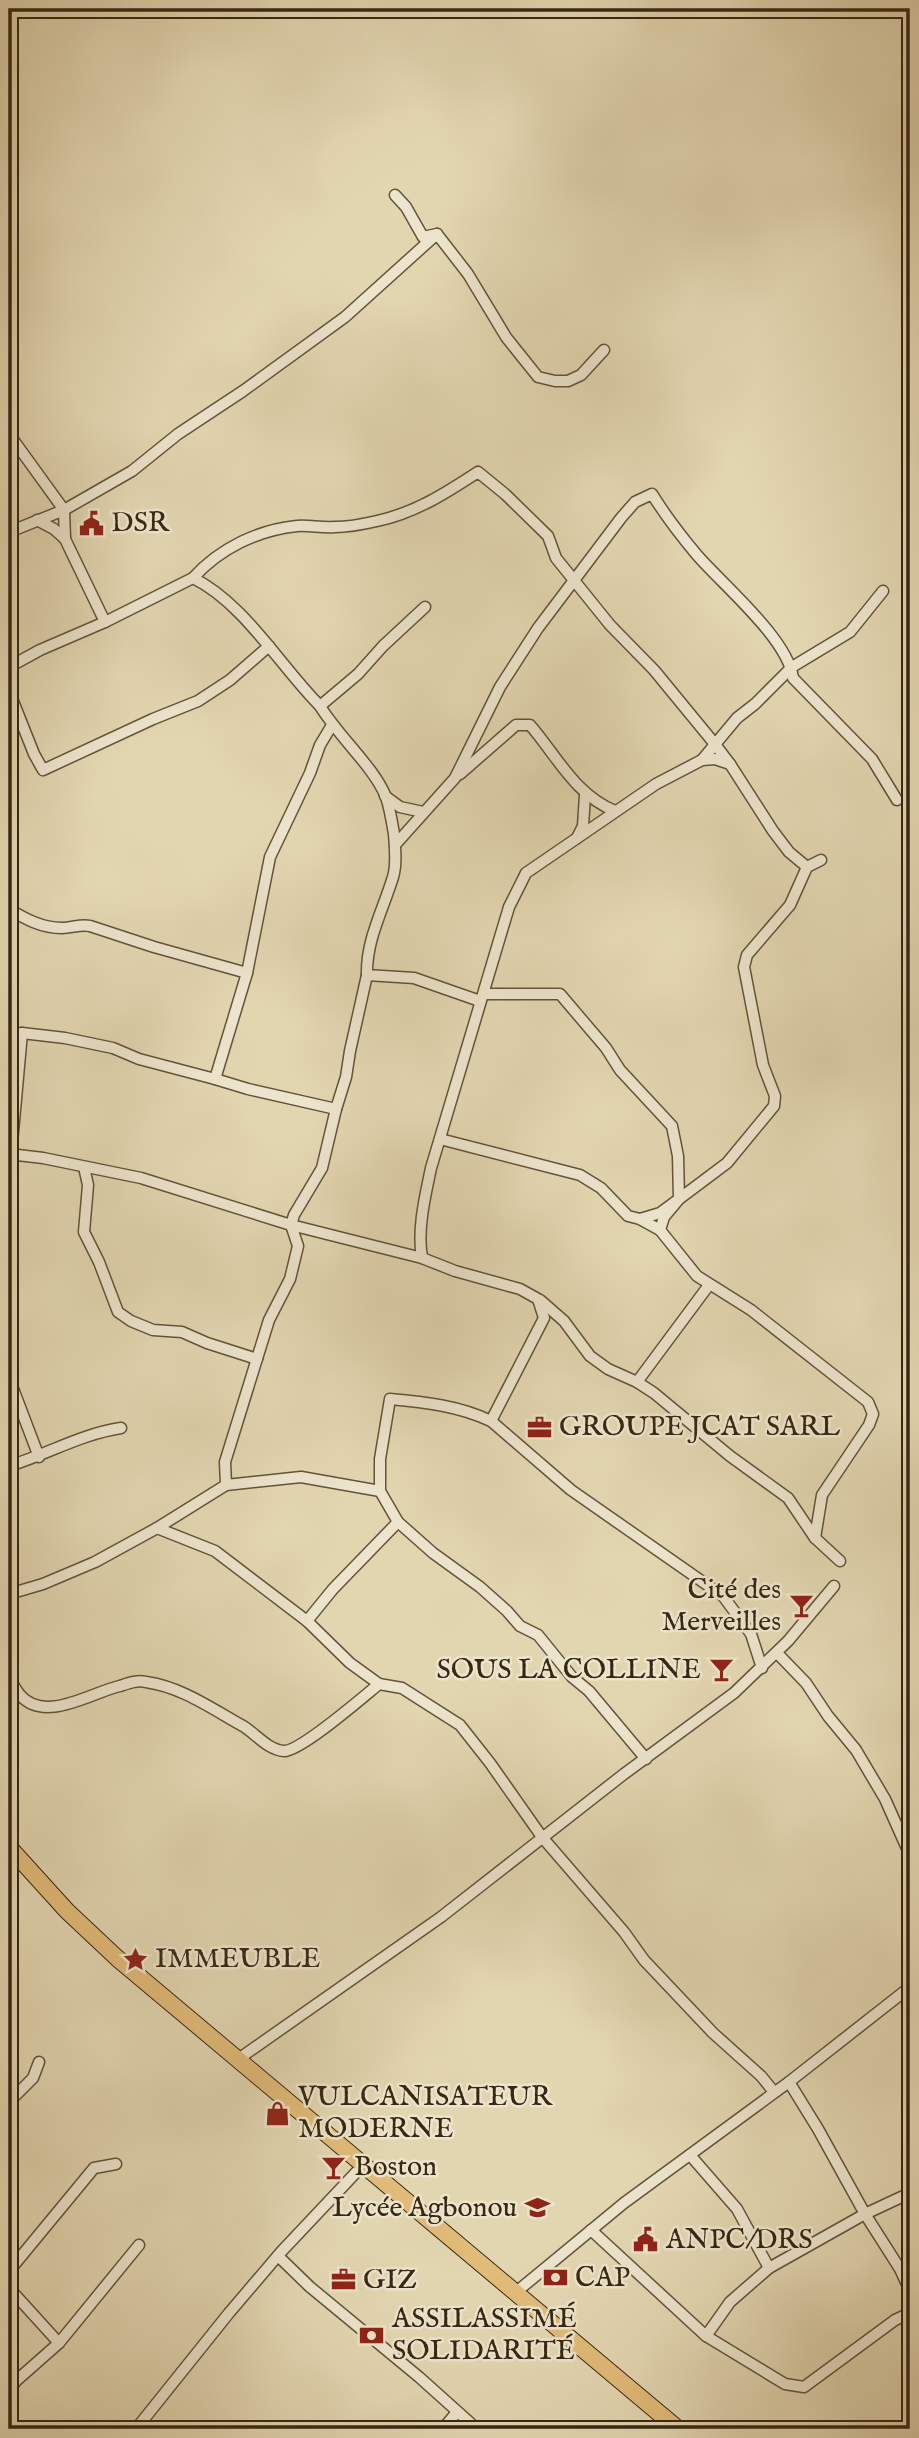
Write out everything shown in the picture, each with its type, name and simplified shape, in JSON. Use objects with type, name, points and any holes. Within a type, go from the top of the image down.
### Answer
[{"type":"highway","points":[[9,1847],[89,1933],[678,2429]]},
{"type":"street","points":[[395,195],[423,237],[437,234]]},
{"type":"street","points":[[437,234],[468,274],[506,337],[538,377],[555,382],[568,381],[581,375],[604,350]]},
{"type":"street","points":[[9,532],[64,510],[132,471],[178,434],[345,317],[437,234]]},
{"type":"street","points":[[9,434],[64,510],[65,538],[105,622]]},
{"type":"street","points":[[9,667],[193,578],[215,558],[247,538],[297,526],[335,527],[377,521],[417,509],[478,472],[513,501],[548,536],[556,558],[610,625],[654,670],[714,743],[773,831],[789,852],[807,867]]},
{"type":"street","points":[[455,778],[500,687],[538,628],[628,510],[635,502],[652,494],[698,556],[736,594],[773,639],[792,667],[793,678],[872,759],[897,800]]},
{"type":"street","points":[[37,520],[65,538]]},
{"type":"street","points":[[193,578],[208,585],[269,646],[320,706],[385,796],[400,807],[423,812]]},
{"type":"street","points":[[702,760],[737,718],[792,667],[850,632],[883,591]]},
{"type":"street","points":[[320,706],[358,674],[383,646],[425,607]]},
{"type":"street","points":[[9,691],[43,770],[198,701],[230,680],[269,646]]},
{"type":"street","points":[[215,1079],[247,973],[270,857],[332,725]]},
{"type":"street","points":[[395,845],[455,778],[516,725],[530,725],[585,794],[601,806],[615,811]]},
{"type":"street","points":[[422,1258],[420,1247],[423,1210],[431,1168],[509,907],[526,873],[656,784],[702,760],[715,758],[730,764]]},
{"type":"street","points":[[576,840],[583,825],[585,794]]},
{"type":"street","points":[[226,1485],[225,1462],[269,1320],[290,1279],[298,1246],[291,1225],[294,1215],[322,1168],[346,1077],[367,975],[367,955],[393,876],[395,845],[385,796]]},
{"type":"street","points":[[640,1219],[660,1213],[727,1163],[774,1106],[775,1096],[763,1065],[754,1028],[744,967],[747,955],[790,905],[807,867],[821,860]]},
{"type":"street","points":[[9,909],[40,925],[63,928],[82,924],[247,973]]},
{"type":"street","points":[[367,975],[414,978],[482,998],[560,994],[606,1048],[620,1070],[672,1126],[678,1156],[679,1199],[664,1217],[660,1230]]},
{"type":"street","points":[[336,1109],[248,1089],[139,1059],[113,1048],[65,1038],[13,1032],[10,1154],[141,1178],[291,1225],[422,1258],[455,1271],[520,1289],[538,1299],[564,1321],[590,1356],[608,1369],[654,1393],[730,1456],[788,1499],[815,1538],[840,1561]]},
{"type":"street","points":[[440,1139],[579,1175],[601,1188],[628,1216],[660,1230],[697,1276],[751,1310],[868,1402],[873,1414],[869,1425],[822,1495],[815,1538]]},
{"type":"street","points":[[84,1167],[88,1185],[84,1232],[103,1271],[118,1312],[153,1330],[182,1332],[257,1359]]},
{"type":"street","points":[[637,1382],[709,1285]]},
{"type":"street","points":[[491,1421],[544,1318],[538,1299]]},
{"type":"street","points":[[9,1378],[39,1457]]},
{"type":"street","points":[[646,1759],[538,1635],[520,1626],[480,1587],[433,1553],[398,1522],[380,1491],[380,1460],[390,1399],[441,1404],[491,1421],[571,1490],[723,1596],[751,1634],[762,1668]]},
{"type":"street","points":[[9,1466],[39,1457],[95,1432],[121,1428]]},
{"type":"street","points":[[9,1594],[78,1571],[157,1528],[226,1485],[301,1477],[380,1491]]},
{"type":"street","points":[[307,1621],[332,1589],[398,1522]]},
{"type":"street","points":[[157,1528],[215,1552],[307,1621],[350,1662],[379,1684],[402,1688],[460,1725],[542,1837],[625,1932],[644,1960],[774,2092]]},
{"type":"street","points":[[237,2060],[441,1917],[542,1837],[734,1693],[777,1653],[834,1586]]},
{"type":"street","points":[[777,1653],[806,1683],[828,1716],[856,1750],[885,1800],[910,1855]]},
{"type":"street","points":[[9,1677],[21,1696],[30,1704],[45,1707],[58,1707],[105,1689],[138,1681],[174,1688],[212,1707],[270,1747],[282,1751],[292,1750],[379,1684]]},
{"type":"street","points":[[515,2293],[591,2230],[789,2082],[910,1987]]},
{"type":"street","points":[[9,2102],[33,2078],[40,2062]]},
{"type":"street","points":[[789,2082],[865,2214],[895,2260],[910,2291]]},
{"type":"street","points":[[690,2155],[737,2209],[769,2268]]},
{"type":"street","points":[[9,2271],[94,2168],[116,2164]]},
{"type":"street","points":[[144,2426],[216,2328],[278,2256],[363,2165]]},
{"type":"street","points":[[706,2336],[730,2302],[769,2268],[865,2214],[910,2193]]},
{"type":"street","points":[[591,2230],[706,2336],[785,2384],[804,2387],[895,2320],[910,2313]]},
{"type":"street","points":[[9,2390],[59,2343],[139,2245]]},
{"type":"street","points":[[278,2256],[310,2287],[477,2429]]},
{"type":"street","points":[[9,2287],[59,2343]]},
{"type":"street","points":[[443,2429],[457,2412]]},
{"type":"place","name":"DSR","points":[[91,523]]},
{"type":"place","name":"GROUPE JCAT SARL","points":[[539,1427]]},
{"type":"place","name":"Cité des Merveilles","points":[[801,1606]]},
{"type":"place","name":"SOUS LA COLLINE","points":[[721,1670]]},
{"type":"place","name":"IMMEUBLE","points":[[135,1959]]},
{"type":"place","name":"VULCANISATEUR MODERNE","points":[[278,2113]]},
{"type":"place","name":"Boston","points":[[334,2167]]},
{"type":"place","name":"Lycée Agbonou","points":[[537,2208]]},
{"type":"place","name":"ANPC/DRS","points":[[646,2240]]},
{"type":"place","name":"CAP","points":[[555,2278]]},
{"type":"place","name":"GIZ","points":[[343,2280]]},
{"type":"place","name":"ASSILASSIMÉ SOLIDARITÉ","points":[[372,2335]]}]
